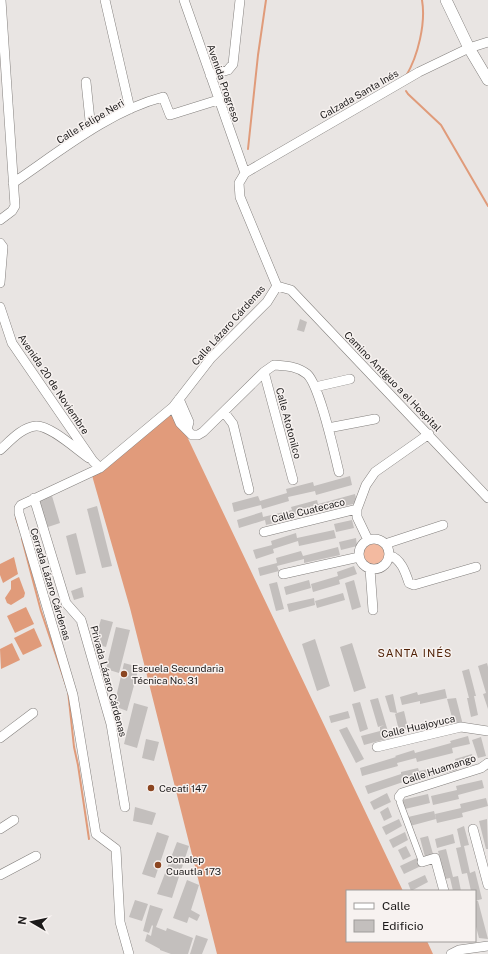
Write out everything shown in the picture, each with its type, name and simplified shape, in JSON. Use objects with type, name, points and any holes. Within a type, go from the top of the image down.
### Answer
[{"type":"street","points":[[0,220],[15,209],[1,0]]},
{"type":"street","points":[[105,0],[130,109]]},
{"type":"street","name":"Avenida Progreso","points":[[184,0],[245,173]]},
{"type":"street","points":[[210,76],[228,70],[233,64],[240,0]]},
{"type":"street","points":[[446,0],[469,48],[488,80]]},
{"type":"street","name":"Calzada Santa Inés","points":[[245,173],[419,72],[469,48],[488,42]]},
{"type":"street","points":[[86,82],[92,130]]},
{"type":"street","name":"Calle Felipe Neri","points":[[13,182],[92,130],[130,109],[163,97],[170,114],[218,100]]},
{"type":"street","name":"Calle Lázaro Cárdenas","points":[[176,403],[211,358],[266,302],[277,286],[240,197],[239,183],[245,173]]},
{"type":"street","points":[[0,243],[3,247],[0,283]]},
{"type":"street","name":"Camino Antiguo a el Hospital","points":[[277,286],[291,290],[488,498]]},
{"type":"street","name":"Avenida 20 de Noviembre","points":[[0,307],[12,343],[96,465]]},
{"type":"street","points":[[176,403],[189,422],[187,430],[192,435],[198,435],[224,412],[264,372],[274,365],[297,368],[308,375],[315,387],[328,428],[339,472]]},
{"type":"street","name":"Calle Atotonilco","points":[[264,372],[294,480]]},
{"type":"street","points":[[315,387],[350,379]]},
{"type":"street","name":"Cerrada Lázaro Cárdenas","points":[[129,954],[120,922],[116,849],[96,834],[73,695],[19,513],[19,508],[21,505],[96,465],[176,403]]},
{"type":"street","points":[[224,412],[233,424],[249,490]]},
{"type":"street","points":[[328,428],[375,419]]},
{"type":"street","points":[[0,450],[18,434],[36,426],[52,430],[96,465]]},
{"type":"street","points":[[368,540],[357,517],[357,509],[366,485],[375,472],[429,434]]},
{"type":"street","name":"Privada Lázaro Cárdenas","points":[[34,498],[66,602],[81,620],[111,724],[125,807]]},
{"type":"street","name":"Calle Cuatecaco","points":[[264,532],[357,509]]},
{"type":"street","points":[[385,544],[443,525]]},
{"type":"street","points":[[377,539],[385,544],[389,554],[387,561],[383,566],[376,569],[370,569],[363,564],[359,557],[360,547],[368,540],[377,539]]},
{"type":"street","points":[[389,554],[397,558],[402,565],[409,583],[414,585],[476,567]]},
{"type":"street","points":[[283,574],[359,557]]},
{"type":"street","points":[[370,569],[373,610]]},
{"type":"street","points":[[0,738],[33,713]]},
{"type":"street","name":"Calle Huajoyuca","points":[[377,747],[461,727],[488,731]]},
{"type":"street","name":"Calle Huamango","points":[[399,797],[402,792],[481,768],[488,763]]},
{"type":"street","points":[[399,797],[422,862],[435,858],[444,890]]},
{"type":"street","points":[[0,829],[14,820]]},
{"type":"street","points":[[472,829],[488,885]]},
{"type":"street","points":[[0,875],[36,856]]},
{"type":"street","points":[[457,942],[455,952],[488,946]]},
{"type":"shaded area","points":[[173,407],[403,890],[346,890],[346,942],[427,942],[433,954],[217,954],[130,608],[91,472]]},
{"type":"shaded area","points":[[370,543],[378,543],[385,550],[385,558],[378,565],[370,565],[363,558],[363,550]]},
{"type":"shaded area","points":[[14,557],[18,574],[3,583],[0,575],[0,564]]},
{"type":"shaded area","points":[[19,577],[25,593],[24,597],[11,605],[7,603],[5,598],[11,589],[11,581]]},
{"type":"shaded area","points":[[26,607],[34,624],[15,633],[7,616]]},
{"type":"shaded area","points":[[34,628],[42,646],[23,655],[14,638]]},
{"type":"shaded area","points":[[12,643],[20,660],[1,669],[0,649]]},
{"type":"building","points":[[300,319],[307,322],[304,332],[297,330]]},
{"type":"building","points":[[350,476],[352,485],[316,495],[315,491],[288,497],[289,501],[262,509],[261,505],[234,512],[232,503],[258,496],[260,501],[287,493],[286,489],[313,482],[314,486]]},
{"type":"building","points":[[355,494],[357,503],[320,512],[319,508],[293,515],[294,518],[266,525],[265,520],[239,528],[237,520],[262,512],[263,517],[292,510],[291,507],[317,500],[318,504]]},
{"type":"building","points":[[52,496],[60,523],[48,527],[39,501]]},
{"type":"building","points":[[97,506],[112,566],[102,568],[87,509]]},
{"type":"building","points":[[352,520],[354,528],[336,532],[334,524]]},
{"type":"building","points":[[334,530],[336,538],[299,546],[298,541],[273,549],[274,553],[256,559],[253,550],[272,545],[271,541],[296,533],[297,538]]},
{"type":"building","points":[[76,533],[86,573],[76,575],[66,536]]},
{"type":"building","points":[[356,538],[357,546],[341,550],[339,542]]},
{"type":"building","points":[[338,547],[340,555],[304,563],[304,559],[277,566],[279,571],[260,576],[258,568],[277,563],[276,558],[301,551],[303,556]]},
{"type":"building","points":[[354,566],[357,574],[339,580],[340,584],[313,592],[311,584],[338,576],[337,572]]},
{"type":"building","points":[[309,580],[311,588],[286,595],[284,587]]},
{"type":"building","points":[[354,580],[361,607],[352,610],[345,583]]},
{"type":"building","points":[[277,582],[284,609],[276,611],[269,584]]},
{"type":"building","points":[[82,587],[84,597],[74,600],[71,591]]},
{"type":"building","points":[[343,593],[345,600],[317,608],[315,601]]},
{"type":"building","points":[[314,598],[315,605],[289,612],[287,604]]},
{"type":"building","points":[[101,619],[113,622],[106,647],[94,644]]},
{"type":"building","points":[[116,627],[130,630],[119,673],[106,669]]},
{"type":"building","points":[[315,639],[330,686],[317,691],[302,644]]},
{"type":"building","points":[[352,643],[366,688],[354,692],[340,647]]},
{"type":"building","points":[[124,663],[139,667],[127,711],[114,706]]},
{"type":"building","points":[[487,663],[488,709],[483,694],[486,693],[478,666]]},
{"type":"building","points":[[469,669],[476,696],[474,696],[478,715],[471,717],[467,698],[469,698],[462,671]]},
{"type":"building","points":[[445,689],[447,698],[420,704],[420,701],[402,705],[400,697],[417,692],[418,695]]},
{"type":"building","points":[[393,694],[397,713],[390,712],[385,696]]},
{"type":"building","points":[[378,698],[390,738],[364,745],[361,736],[380,731],[380,727],[384,725],[378,727],[370,700]]},
{"type":"building","points":[[456,698],[463,725],[454,725],[447,699]]},
{"type":"building","points":[[360,702],[368,729],[360,732],[352,704]]},
{"type":"building","points":[[134,703],[148,707],[137,748],[124,744]]},
{"type":"building","points":[[348,711],[350,718],[331,723],[329,716]]},
{"type":"building","points":[[404,711],[408,728],[399,731],[395,714]]},
{"type":"building","points":[[347,727],[364,759],[356,763],[339,730]]},
{"type":"building","points":[[468,736],[470,744],[452,748],[453,753],[417,762],[416,758],[397,763],[398,766],[362,776],[360,768],[414,750],[415,753],[451,743],[450,741]]},
{"type":"building","points":[[481,737],[486,756],[478,758],[472,740]]},
{"type":"building","points":[[146,739],[159,742],[154,761],[142,758]]},
{"type":"building","points":[[472,754],[474,762],[457,766],[457,770],[421,779],[420,775],[402,779],[403,782],[368,794],[365,786],[401,774],[401,772],[418,768],[419,771],[456,763],[455,759]]},
{"type":"building","points":[[482,780],[484,788],[458,795],[459,799],[433,805],[431,796],[457,790],[456,786]]},
{"type":"building","points":[[387,793],[391,802],[374,810],[370,802]]},
{"type":"building","points":[[428,794],[430,803],[405,809],[402,800]]},
{"type":"building","points":[[486,798],[488,806],[462,813],[463,817],[437,823],[435,814],[461,808],[460,804]]},
{"type":"building","points":[[135,807],[156,813],[152,825],[133,821]]},
{"type":"building","points":[[388,807],[392,817],[384,821],[380,812]]},
{"type":"building","points":[[434,811],[436,819],[410,826],[408,817]]},
{"type":"building","points":[[399,819],[402,826],[386,835],[382,827]]},
{"type":"building","points":[[487,819],[488,849],[486,849],[479,821]]},
{"type":"building","points":[[464,826],[469,845],[464,846],[470,873],[475,871],[482,899],[476,901],[476,890],[471,890],[467,873],[462,874],[456,848],[461,847],[457,829]]},
{"type":"building","points":[[157,832],[169,836],[155,878],[142,874]]},
{"type":"building","points":[[405,832],[408,840],[393,848],[389,840]]},
{"type":"building","points":[[453,834],[455,843],[437,848],[435,839]]},
{"type":"building","points":[[428,836],[433,854],[425,857],[420,838]]},
{"type":"building","points":[[177,842],[189,846],[172,898],[157,894]]},
{"type":"building","points":[[406,846],[411,856],[403,860],[398,850]]},
{"type":"building","points":[[446,849],[453,877],[458,876],[461,890],[453,890],[450,878],[445,879],[438,851]]},
{"type":"building","points":[[417,858],[421,866],[404,874],[400,866]]},
{"type":"building","points":[[425,875],[428,882],[413,890],[411,890],[408,883]]},
{"type":"building","points":[[187,880],[199,885],[191,910],[200,915],[197,921],[189,917],[187,923],[173,918]]},
{"type":"building","points":[[135,900],[148,904],[142,921],[129,917]]},
{"type":"building","points":[[476,901],[478,901],[488,939],[479,938],[476,927]]},
{"type":"building","points":[[150,905],[163,909],[156,927],[166,931],[167,928],[193,938],[188,954],[171,954],[160,950],[145,941],[147,934],[151,936],[153,926],[152,925],[149,933],[143,931]]},
{"type":"building","points":[[196,935],[208,939],[202,954],[190,954]]},
{"type":"waterway","points":[[248,149],[258,55],[266,0]]},
{"type":"waterway","points":[[406,76],[414,59],[420,39],[423,19],[422,0]]},
{"type":"waterway","points":[[406,91],[441,125],[488,206]]},
{"type":"waterway","points":[[16,518],[19,527]]},
{"type":"waterway","points":[[22,539],[41,611],[68,691],[74,747],[89,839]]},
{"type":"place","name":"Escuela Secundaria Técnica No. 31","points":[[124,674]]},
{"type":"place","name":"Cecati 147","points":[[151,788]]},
{"type":"place","name":"Conalep Cuautla 173","points":[[158,865]]},
{"type":"district","name":"SANTA INÉS","points":[[415,653]]}]
